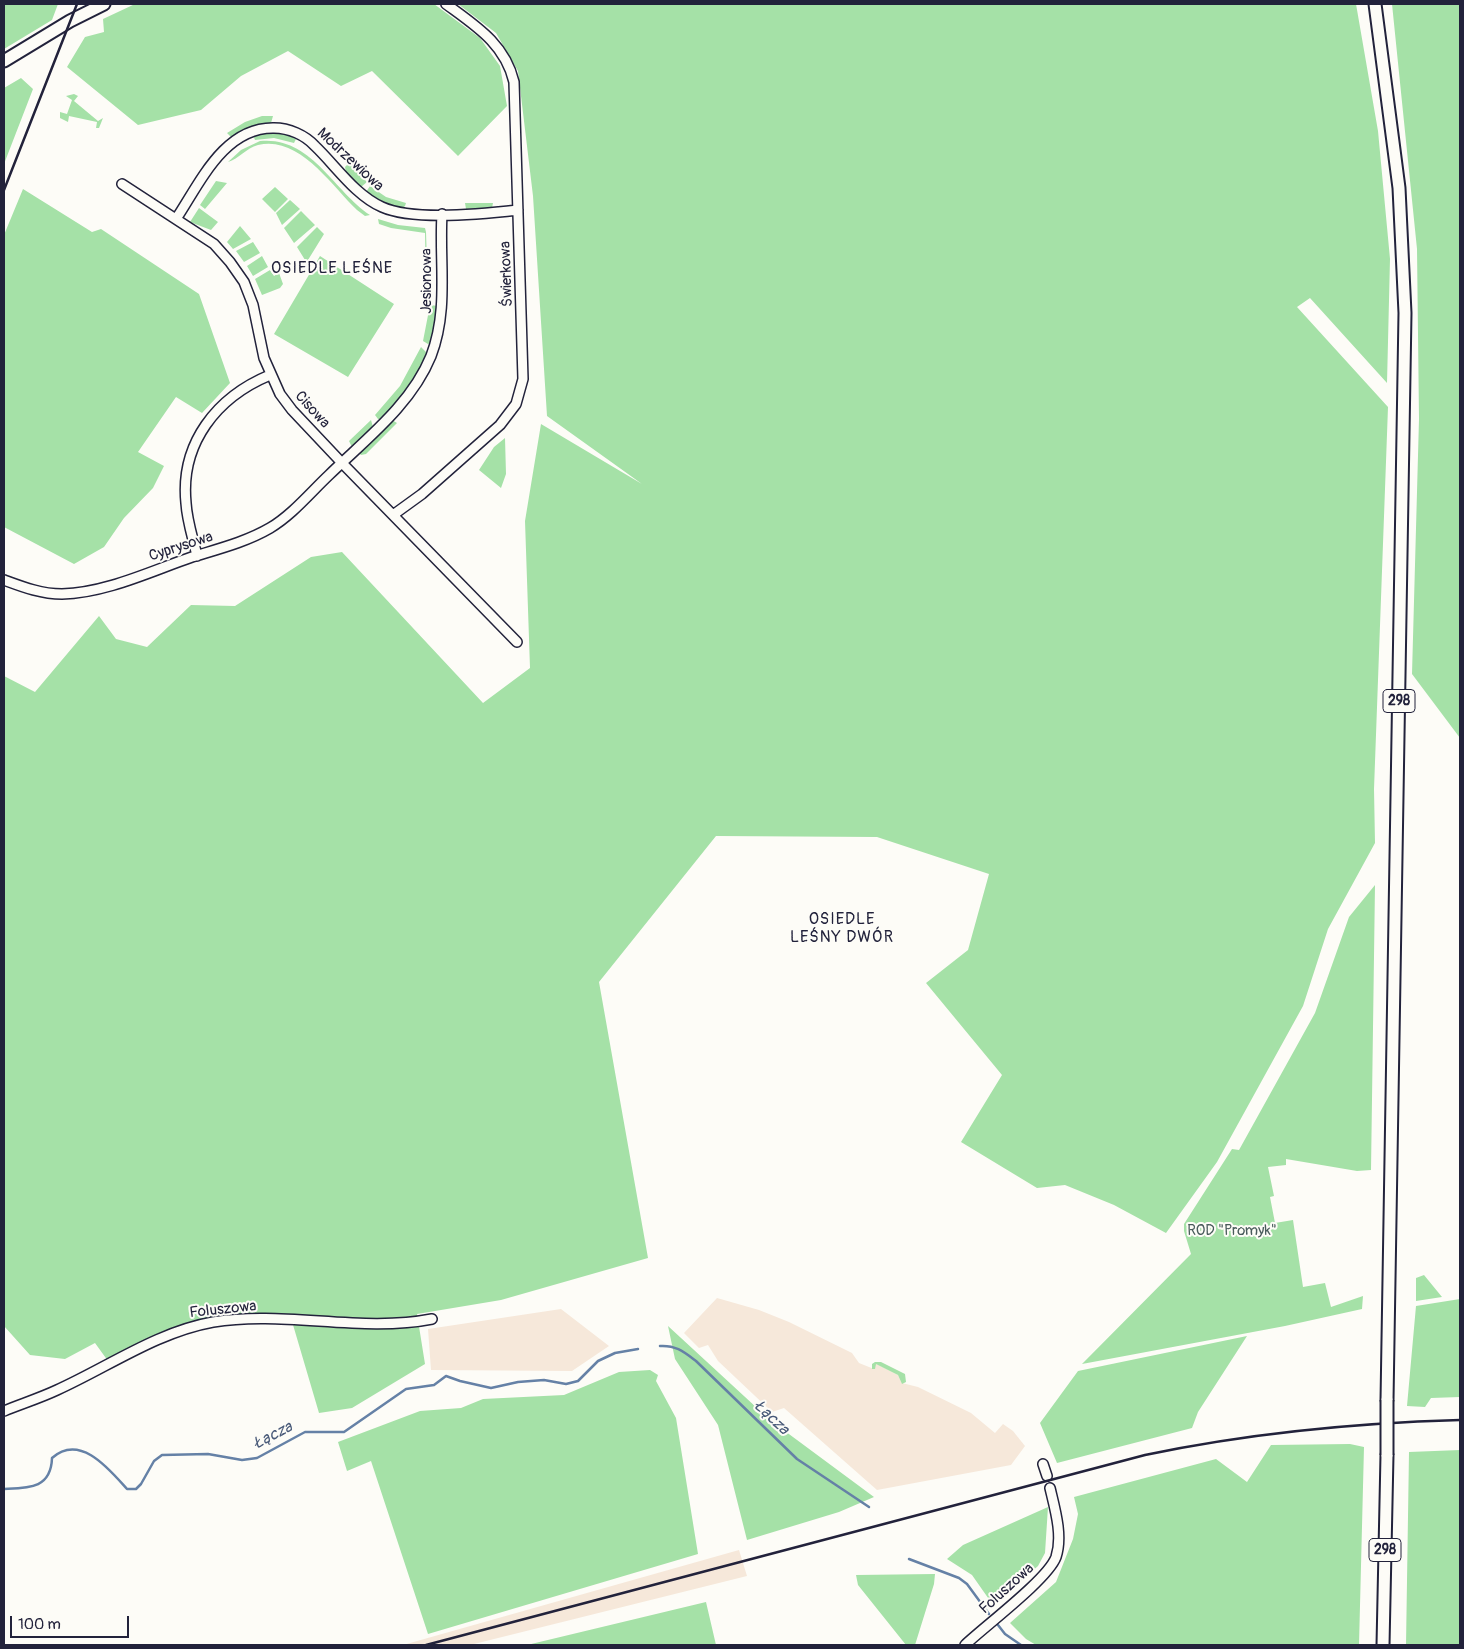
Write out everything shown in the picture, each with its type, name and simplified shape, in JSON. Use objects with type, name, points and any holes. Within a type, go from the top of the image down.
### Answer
[{"type":"main road","points":[[4,61],[104,4]]},
{"type":"main road","name":"298","points":[[1375,4],[1399,188],[1405,313],[1384,1645]]},
{"type":"street","name":"Świerkowa","points":[[393,515],[434,485],[500,425],[516,404],[521,392],[523,372],[515,92],[511,73],[503,55],[491,39],[446,4]]},
{"type":"street","name":"Modrzewiowa","points":[[176,219],[225,148],[245,133],[270,128],[282,128],[305,137],[359,191],[382,207],[410,214],[518,210]]},
{"type":"street","name":"Cisowa","points":[[122,184],[214,244],[230,262],[244,282],[253,305],[270,375],[292,410],[516,642]]},
{"type":"street","name":"Jesionowa","points":[[342,463],[405,400],[420,379],[431,355],[439,331],[443,306],[442,214]]},
{"type":"street","points":[[197,556],[187,513],[185,491],[186,476],[196,444],[207,423],[230,397],[250,384],[270,375]]},
{"type":"street","name":"Cyprysowa","points":[[4,580],[45,593],[79,592],[252,537],[269,529],[290,513],[342,463]]},
{"type":"street","name":"Foluszowa","points":[[4,1411],[56,1390],[174,1332],[190,1327],[246,1319],[335,1323],[416,1322],[432,1319]]},
{"type":"street","points":[[1043,1464],[1047,1476]]},
{"type":"street","name":"Foluszowa","points":[[965,1645],[1044,1575],[1056,1557],[1058,1533],[1050,1488]]},
{"type":"shaded area","points":[[717,1298],[759,1310],[789,1322],[852,1353],[859,1363],[874,1369],[875,1363],[898,1375],[902,1383],[918,1387],[971,1413],[995,1433],[1003,1424],[1013,1431],[1025,1446],[1011,1465],[877,1490],[784,1408],[772,1412],[718,1361],[708,1345],[699,1348],[684,1333]]},
{"type":"shaded area","points":[[561,1309],[609,1346],[572,1371],[431,1370],[428,1329]]},
{"type":"shaded area","points":[[739,1550],[747,1576],[470,1645],[403,1645]]},
{"type":"green space","points":[[4,4],[58,4],[52,20],[4,49]]},
{"type":"green space","points":[[135,4],[434,4],[480,38],[500,66],[507,106],[458,156],[372,71],[341,86],[288,51],[241,76],[201,110],[138,125],[67,67],[85,37],[104,32],[103,19]]},
{"type":"green space","points":[[458,4],[1356,4],[1378,131],[1390,259],[1387,383],[1310,298],[1297,307],[1388,407],[1374,789],[1375,843],[1328,929],[1303,1006],[1217,1162],[1166,1233],[1114,1205],[1065,1185],[1037,1188],[961,1142],[1002,1075],[926,983],[968,950],[989,874],[877,837],[716,836],[599,982],[648,1258],[501,1300],[417,1314],[425,1364],[352,1408],[319,1413],[291,1318],[205,1323],[108,1361],[95,1343],[65,1359],[30,1355],[4,1326],[4,676],[35,692],[99,616],[116,639],[147,647],[191,605],[235,606],[311,557],[342,552],[483,703],[530,668],[525,521],[541,424],[642,484],[547,416],[533,196],[518,71],[496,33]]},
{"type":"green space","points":[[1392,4],[1460,4],[1460,738],[1412,674],[1419,419],[1417,249]]},
{"type":"green space","points":[[21,78],[33,89],[4,164],[4,88]]},
{"type":"green space","points":[[74,94],[78,96],[74,101],[98,121],[103,118],[99,128],[96,128],[97,122],[69,116],[68,122],[60,118],[60,112],[67,114],[72,100],[66,96]]},
{"type":"green space","points":[[262,116],[273,116],[271,123],[248,128],[231,137],[227,133],[245,122]]},
{"type":"green space","points":[[265,132],[289,135],[296,139],[294,143],[274,138],[255,140],[253,135]]},
{"type":"green space","points":[[260,141],[278,142],[294,147],[320,167],[370,215],[365,216],[357,210],[313,164],[287,147],[273,144],[258,145],[228,162],[241,150]]},
{"type":"green space","points":[[349,163],[367,182],[361,187],[346,172],[345,167]]},
{"type":"green space","points":[[216,181],[227,183],[205,209],[200,205]]},
{"type":"green space","points":[[370,186],[386,197],[406,203],[405,206],[402,209],[383,204],[366,192]]},
{"type":"green space","points":[[275,187],[288,199],[275,212],[262,199]]},
{"type":"green space","points":[[23,189],[92,232],[101,229],[199,294],[230,383],[202,413],[176,397],[138,452],[164,466],[153,488],[124,518],[104,547],[74,564],[4,527],[4,235]]},
{"type":"green space","points":[[290,200],[300,209],[282,225],[276,213]]},
{"type":"green space","points":[[465,203],[493,203],[492,208],[466,209]]},
{"type":"green space","points":[[199,208],[218,222],[211,230],[190,222]]},
{"type":"green space","points":[[301,211],[315,225],[294,243],[284,228]]},
{"type":"green space","points":[[378,219],[398,225],[425,228],[428,292],[422,292],[422,288],[426,287],[425,233],[391,228],[379,224]]},
{"type":"green space","points":[[240,226],[251,239],[233,249],[227,242]]},
{"type":"green space","points":[[317,227],[324,234],[308,260],[305,260],[297,247]]},
{"type":"green space","points":[[253,242],[260,253],[244,262],[236,251]]},
{"type":"green space","points":[[262,256],[268,267],[253,276],[247,266]]},
{"type":"green space","points":[[320,256],[394,304],[348,377],[274,334]]},
{"type":"green space","points":[[270,270],[274,276],[279,273],[283,284],[280,288],[262,295],[255,279]]},
{"type":"green space","points":[[430,305],[438,306],[431,343],[428,344],[423,341]]},
{"type":"green space","points":[[421,347],[427,353],[413,380],[382,419],[378,419],[375,415],[400,386]]},
{"type":"green space","points":[[371,420],[373,427],[352,447],[349,441]]},
{"type":"green space","points":[[392,420],[397,423],[366,454],[361,455],[358,452]]},
{"type":"green space","points":[[505,438],[506,474],[501,488],[479,470],[494,447]]},
{"type":"green space","name":"ROD \"Promyk\"","points":[[1375,885],[1371,1170],[1357,1171],[1286,1159],[1286,1165],[1268,1167],[1274,1196],[1270,1197],[1275,1223],[1293,1220],[1303,1287],[1325,1283],[1331,1307],[1363,1296],[1362,1309],[1285,1326],[1082,1364],[1191,1254],[1184,1231],[1184,1224],[1232,1149],[1239,1150],[1315,1013],[1349,917]]},
{"type":"green space","points":[[1424,1275],[1442,1297],[1416,1301],[1416,1278]]},
{"type":"green space","points":[[1460,1299],[1460,1397],[1431,1398],[1425,1407],[1407,1406],[1416,1306]]},
{"type":"green space","points":[[668,1326],[770,1420],[874,1497],[839,1512],[747,1540],[718,1425],[675,1359]]},
{"type":"green space","points":[[1247,1336],[1198,1412],[1192,1428],[1057,1463],[1040,1423],[1078,1371]]},
{"type":"green space","points":[[881,1362],[905,1374],[906,1382],[902,1384],[898,1375],[876,1364],[875,1369],[872,1369],[872,1364]]},
{"type":"green space","points":[[650,1370],[658,1375],[656,1381],[676,1418],[698,1554],[428,1634],[371,1461],[347,1471],[338,1442],[420,1411],[461,1408],[483,1399],[564,1395],[619,1372]]},
{"type":"green space","points":[[1350,1444],[1364,1447],[1359,1645],[1036,1645],[1026,1639],[1010,1623],[1056,1582],[1073,1539],[1078,1514],[1074,1497],[1216,1459],[1247,1482],[1271,1445]]},
{"type":"green space","points":[[1460,1450],[1460,1645],[1406,1645],[1409,1452]]},
{"type":"green space","points":[[1048,1507],[1045,1553],[1038,1566],[993,1605],[972,1575],[947,1559],[963,1545]]},
{"type":"green space","points":[[935,1574],[934,1584],[915,1645],[906,1645],[858,1585],[856,1575]]},
{"type":"green space","points":[[706,1602],[716,1645],[527,1645]]},
{"type":"waterway","name":"Łącza","points":[[660,1346],[675,1348],[696,1361],[797,1459],[869,1507]]},
{"type":"waterway","name":"Łącza","points":[[4,1489],[37,1485],[47,1476],[51,1468],[52,1458],[63,1451],[73,1449],[83,1452],[103,1464],[127,1489],[136,1489],[141,1484],[154,1461],[162,1455],[208,1454],[242,1460],[257,1458],[305,1432],[344,1432],[406,1389],[434,1385],[446,1376],[491,1388],[518,1382],[544,1380],[566,1384],[578,1381],[598,1361],[615,1353],[638,1349]]},
{"type":"waterway","name":"Łącza","points":[[909,1559],[959,1578],[967,1584],[989,1614]]},
{"type":"waterway","name":"Łącza","points":[[998,1625],[1005,1634],[1021,1645]]},
{"type":"railway","points":[[4,190],[77,4]]},
{"type":"railway","points":[[426,1645],[1145,1455],[1184,1447],[1302,1430],[1460,1420]]},
{"type":"district","name":"OSIEDLE LEŚNE","points":[[332,269]]},
{"type":"district","name":"OSIEDLE LEŚNY DWÓR","points":[[842,929]]}]
